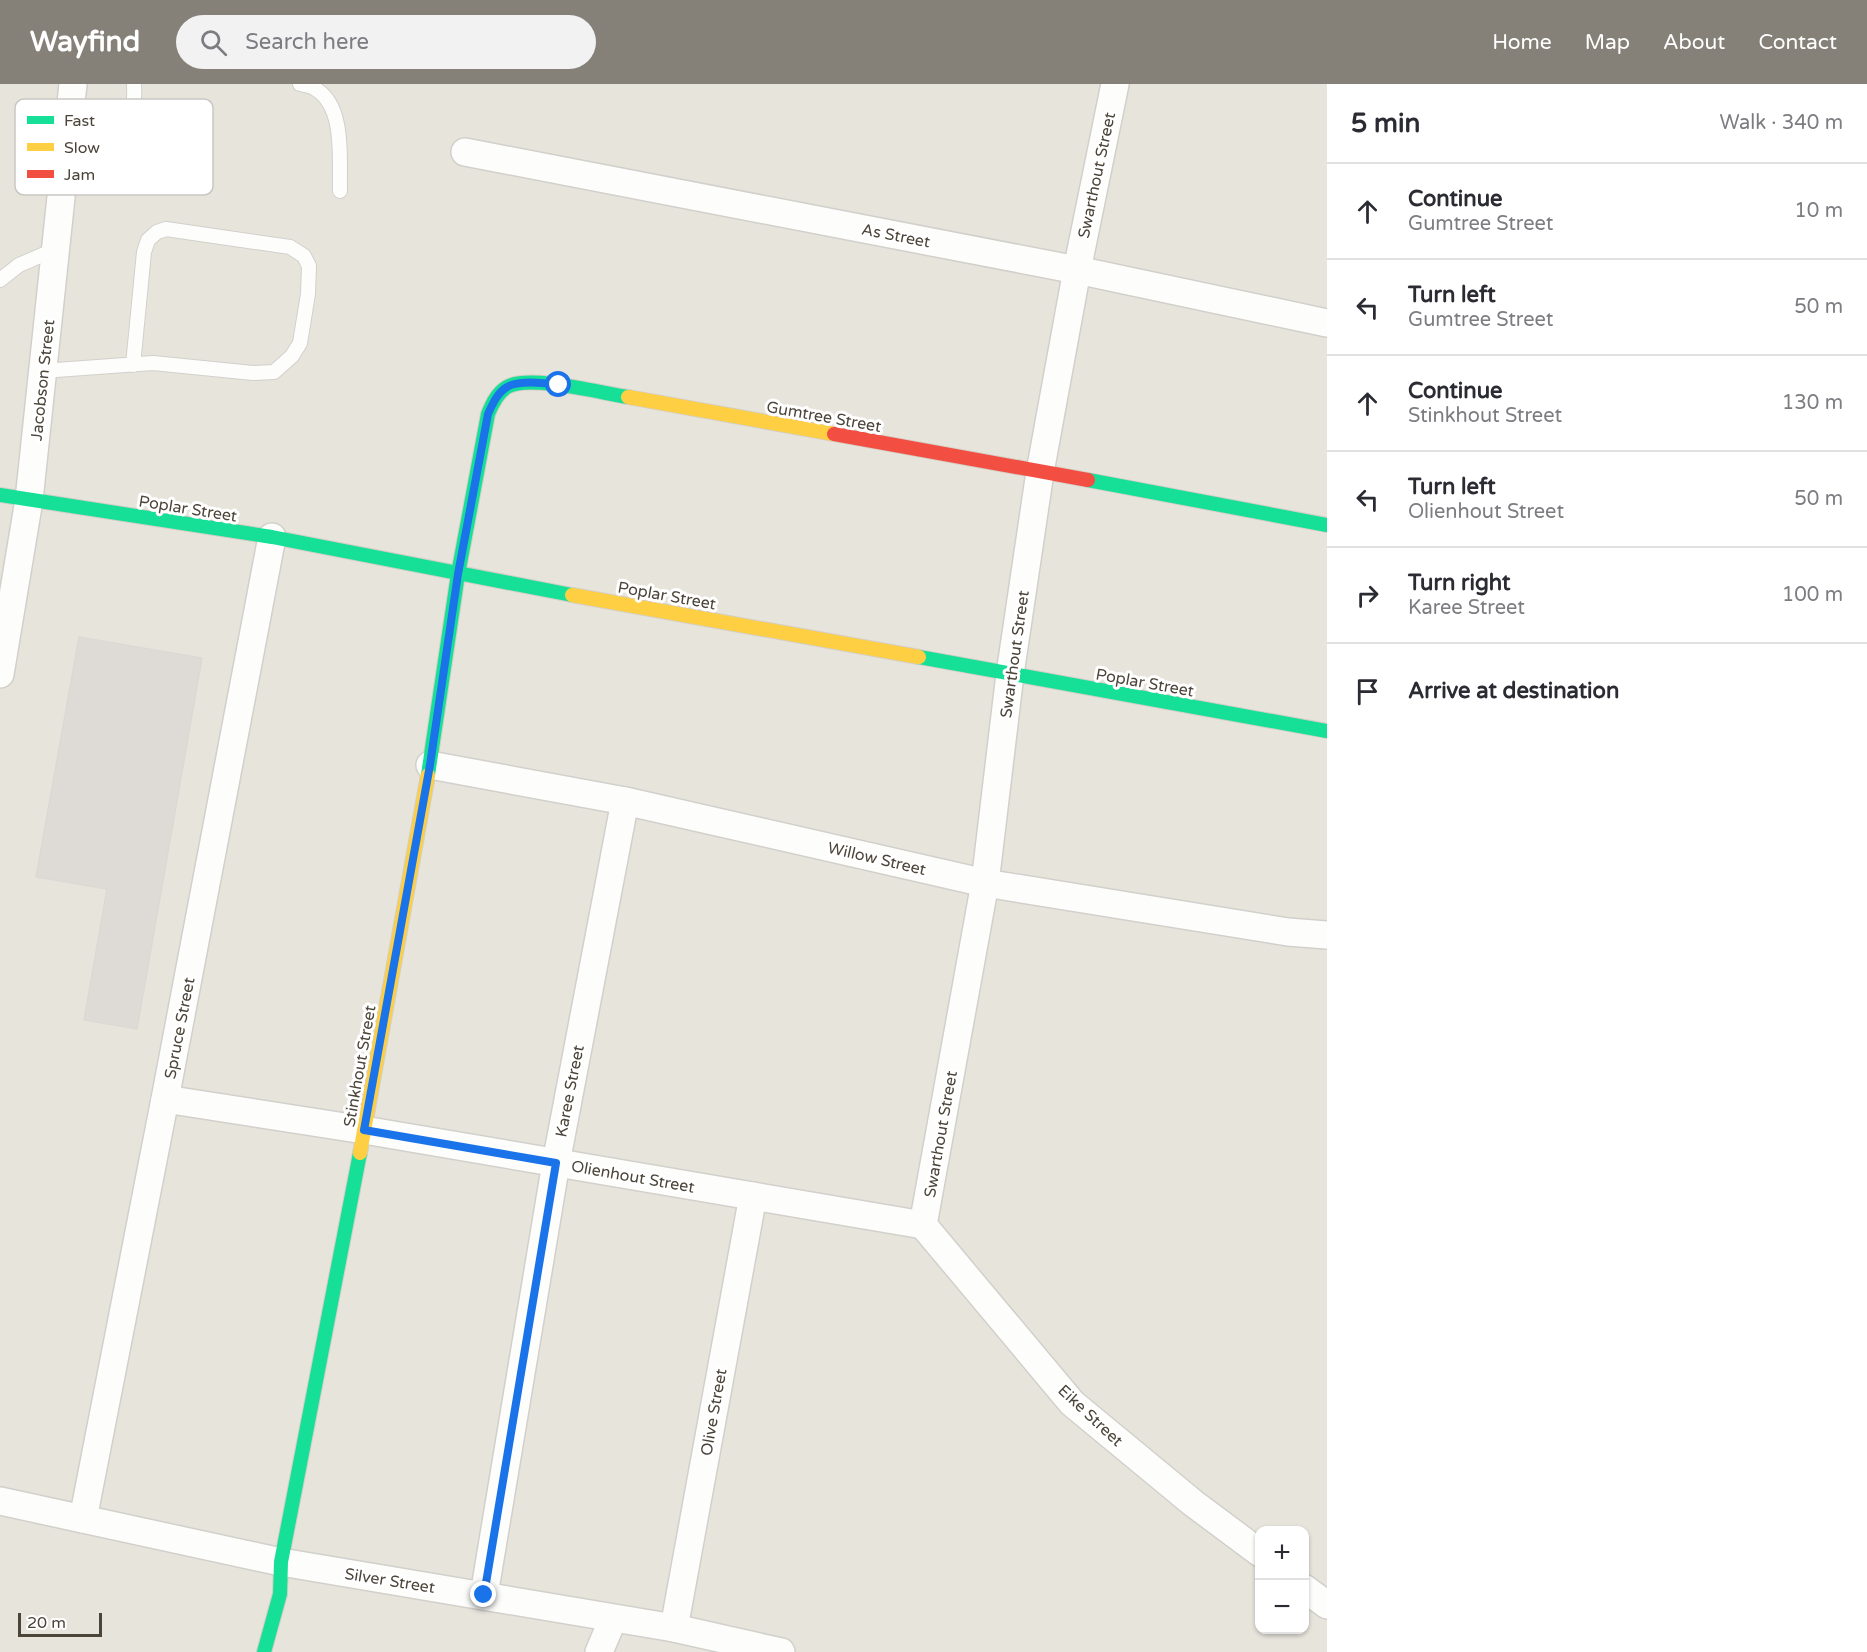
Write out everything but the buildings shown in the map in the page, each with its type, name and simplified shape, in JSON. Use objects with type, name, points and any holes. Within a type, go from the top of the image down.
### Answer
[{"type":"street","name":"Jacobson Street","points":[[71,99],[73,84]]},
{"type":"street","name":"Swarthout Street","points":[[923,1225],[985,883],[1010,674],[1040,472],[1077,270],[1115,84]]},
{"type":"street","name":"As Street","points":[[465,152],[1077,270],[1327,323]]},
{"type":"street","name":"Jacobson Street","points":[[0,674],[29,500],[61,195]]},
{"type":"street","name":"Gumtree Street","points":[[458,574],[488,414],[501,392],[507,387],[518,384],[559,385],[1163,493],[1327,525]]},
{"type":"street","name":"Poplar Street","points":[[0,495],[272,537],[458,574],[1327,731]]},
{"type":"street","name":"Spruce Street","points":[[83,1519],[272,537]]},
{"type":"street","name":"Stinkhout Street","points":[[264,1652],[280,1594],[281,1562],[364,1130],[430,765],[458,574]]},
{"type":"street","name":"Willow Street","points":[[430,765],[625,801],[985,883],[1288,932],[1327,935]]},
{"type":"street","name":"Karee Street","points":[[484,1595],[556,1163],[625,801]]},
{"type":"street","name":"Olienhout Street","points":[[165,1099],[364,1130],[923,1225]]},
{"type":"street","name":"Olive Street","points":[[674,1628],[753,1196]]},
{"type":"street","name":"Eike Street","points":[[923,1225],[1072,1403],[1193,1503],[1255,1549]]},
{"type":"street","name":"Silver Street","points":[[0,1500],[281,1562],[674,1628],[781,1652]]},
{"type":"street","points":[[1309,1591],[1327,1605]]},
{"type":"street","points":[[598,1652],[613,1619]]},
{"type":"lane","points":[[300,84],[314,87],[334,111],[338,125],[340,191]]},
{"type":"lane","points":[[42,371],[133,365],[153,363],[253,373],[274,372],[292,356],[300,343],[309,266],[304,256],[290,247],[186,231],[166,229],[157,232],[148,240],[144,252],[133,365]]},
{"type":"lane","points":[[0,280],[19,265],[56,249]]},
{"type":"shaded area","points":[[0,84],[1327,84],[1327,1652],[0,1652]]},
{"type":"traffic: fast","points":[[428,775],[458,574],[488,414],[493,403],[500,392],[507,387],[531,383],[548,383],[628,397]]},
{"type":"traffic: fast","points":[[1088,480],[1327,525]]},
{"type":"traffic: fast","points":[[0,495],[272,537],[572,595]]},
{"type":"traffic: fast","points":[[919,657],[1327,731]]},
{"type":"traffic: fast","points":[[264,1652],[280,1594],[281,1562],[360,1153]]},
{"type":"traffic: slow","points":[[628,397],[834,434]]},
{"type":"traffic: slow","points":[[572,595],[919,657]]},
{"type":"traffic: slow","points":[[360,1153],[428,775]]},
{"type":"traffic: jam","points":[[834,434],[1088,480]]},
{"type":"route","points":[[484,1595],[556,1163],[364,1130],[430,765],[458,574],[488,414],[496,398],[507,387],[518,384],[544,383],[559,385]]}]
